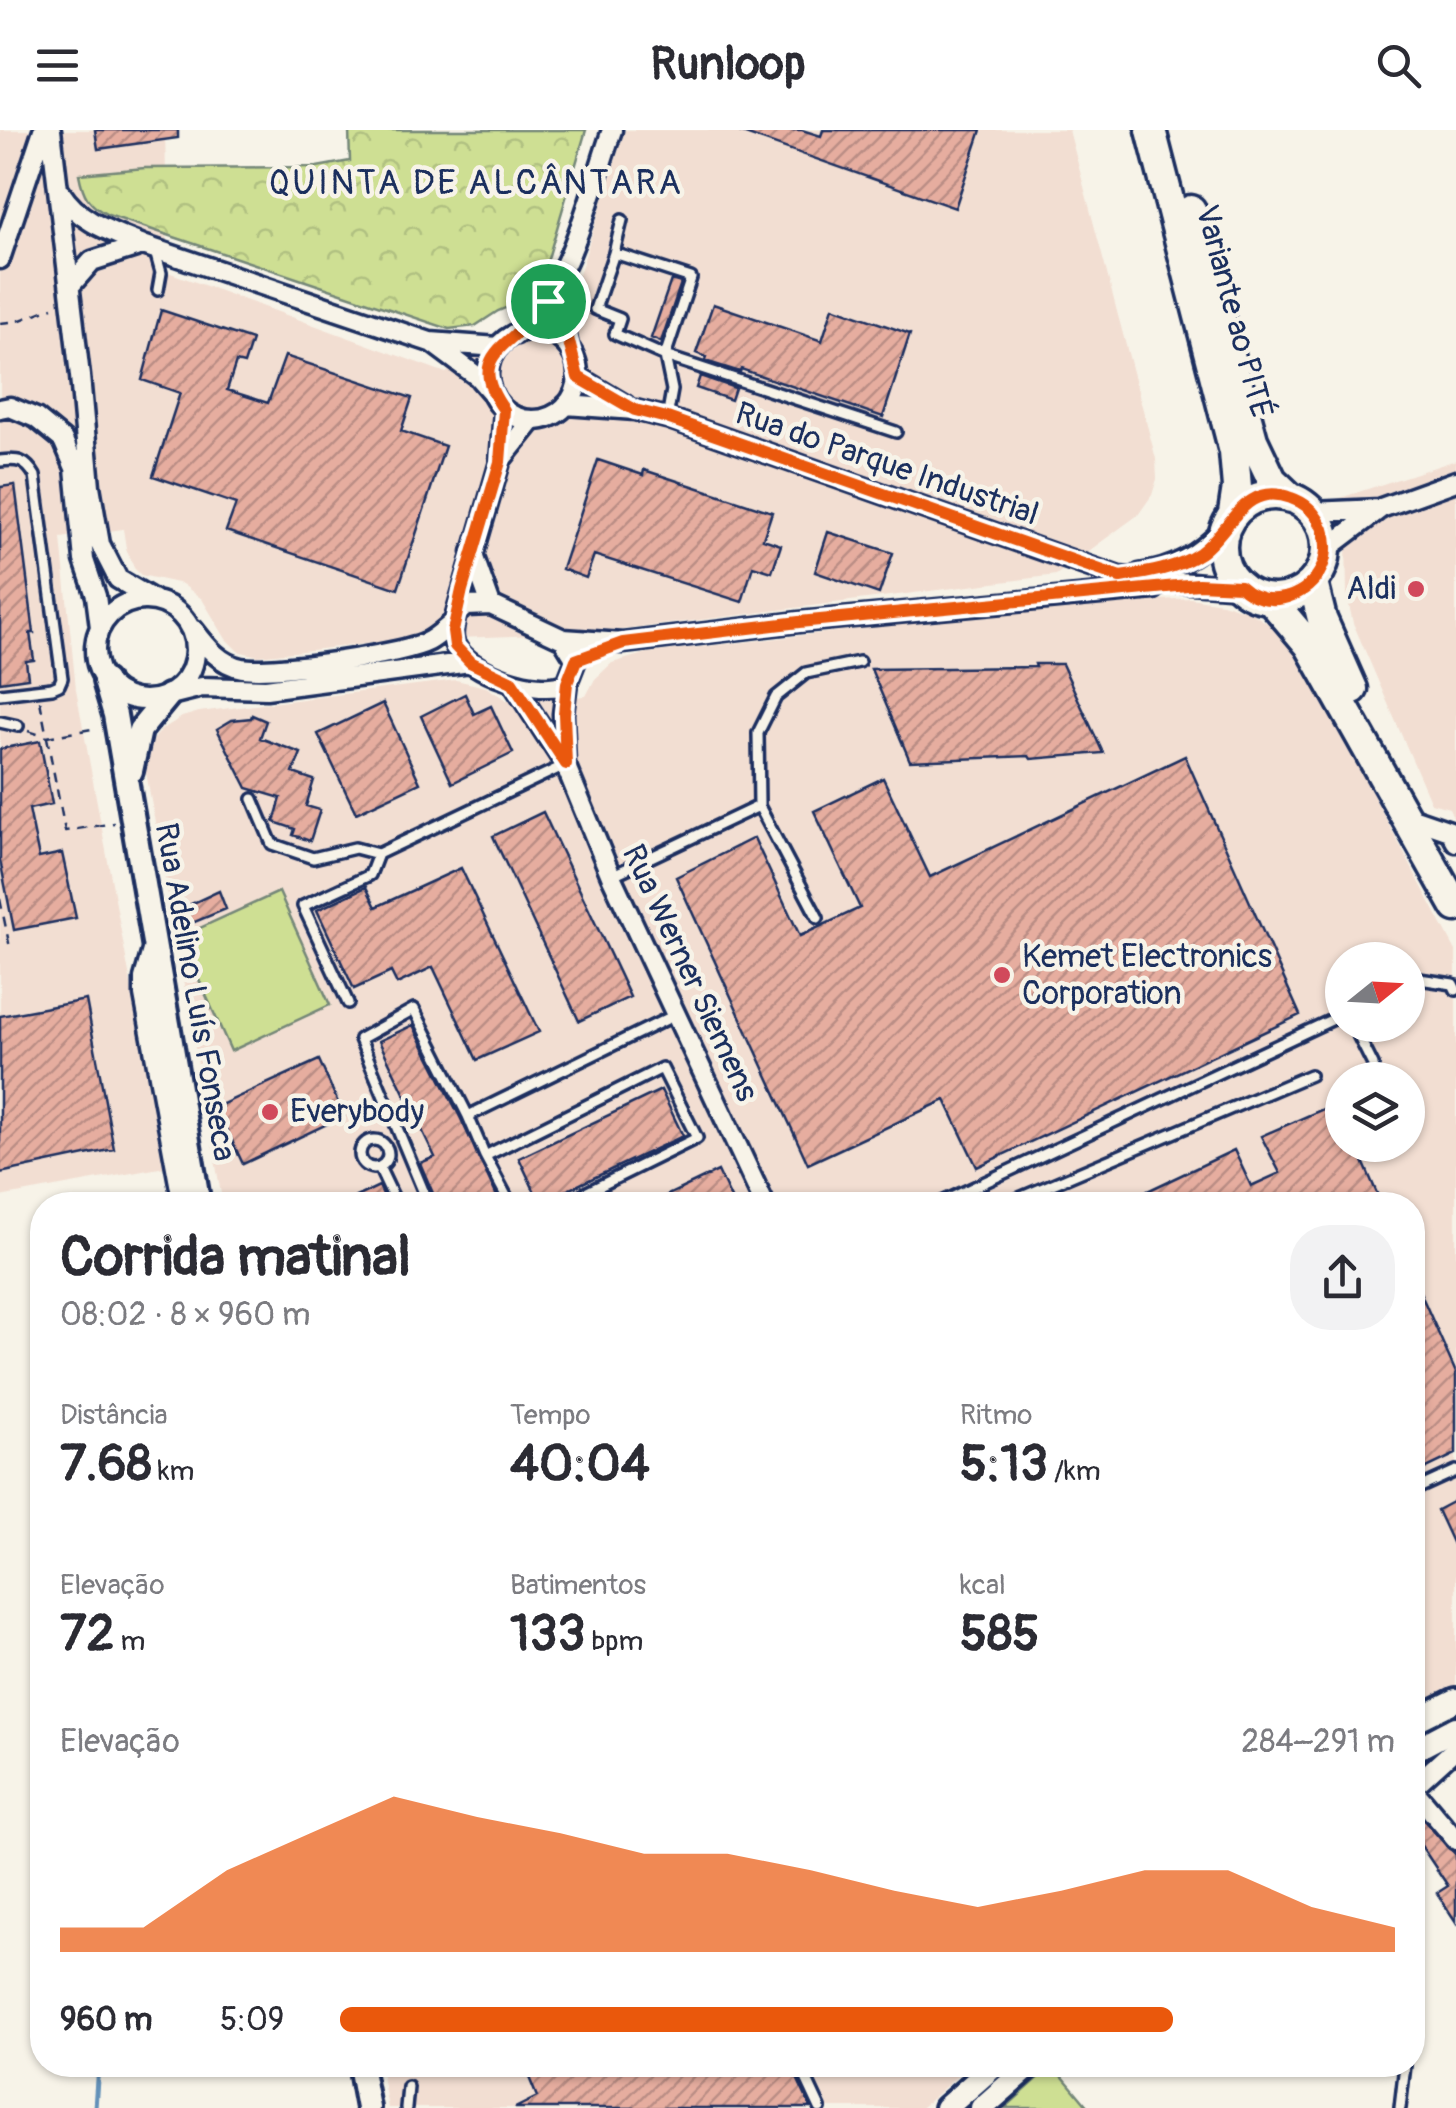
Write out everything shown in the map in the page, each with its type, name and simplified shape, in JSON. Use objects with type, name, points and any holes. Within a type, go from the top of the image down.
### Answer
[{"type":"main road","name":"Variante ao PITÉ","points":[[1151,130],[1234,452],[1237,487],[1229,521]]},
{"type":"main road","name":"Variante ao PITÉ","points":[[1170,130],[1254,440],[1272,480],[1301,505]]},
{"type":"main road","points":[[1267,495],[1301,505],[1324,531],[1323,567],[1313,583],[1298,594],[1270,600],[1246,592],[1224,563],[1221,547],[1229,521],[1248,501],[1267,495]]},
{"type":"main road","points":[[1313,583],[1334,650],[1456,907]]},
{"type":"main road","points":[[1270,600],[1309,645],[1456,907]]},
{"type":"street","points":[[47,130],[58,188],[90,486],[100,544],[118,579],[170,606],[223,661],[242,668],[263,668],[363,658],[430,640],[466,606],[491,604],[563,639],[623,643],[1198,584],[1240,586]]},
{"type":"street","points":[[0,259],[47,130]]},
{"type":"street","points":[[568,347],[560,307],[562,278],[612,130]]},
{"type":"street","points":[[58,188],[70,208],[102,228],[148,247],[430,342],[498,347]]},
{"type":"street","points":[[70,286],[92,262],[148,247]]},
{"type":"street","points":[[491,392],[490,361],[498,347],[537,315],[562,278]]},
{"type":"street","points":[[430,342],[478,377],[504,410],[533,420],[557,413],[575,392],[576,361],[556,336],[541,331],[516,334]]},
{"type":"street","name":"Rua do Parque Industrial","points":[[578,377],[635,410]]},
{"type":"street","name":"Rua do Parque Industrial","points":[[566,405],[635,410],[667,418],[1120,577],[1198,584]]},
{"type":"street","points":[[0,409],[10,407],[36,418],[64,440],[75,468],[84,560],[96,596],[100,627],[95,648],[97,666],[106,682],[120,694],[151,700],[202,688],[266,689],[470,662]]},
{"type":"street","points":[[504,410],[500,462],[455,618],[455,646],[470,662],[512,682],[538,689],[567,683]]},
{"type":"street","points":[[500,462],[533,420]]},
{"type":"street","points":[[1326,550],[1380,508],[1456,481]]},
{"type":"street","points":[[1301,505],[1380,508]]},
{"type":"street","points":[[1120,577],[1178,565],[1202,552],[1229,521]]},
{"type":"street","points":[[472,551],[491,604]]},
{"type":"street","points":[[100,627],[121,605],[154,600]]},
{"type":"street","points":[[168,695],[187,679],[194,663],[196,644],[190,626]]},
{"type":"street","points":[[563,639],[576,660],[623,643]]},
{"type":"street","name":"Rua Werner Siemens","points":[[566,764],[564,714],[567,683],[576,660]]},
{"type":"street","name":"Rua Adelino Luís Fonseca","points":[[106,682],[117,725],[197,1192]]},
{"type":"street","name":"Rua Werner Siemens","points":[[512,682],[566,764],[611,876],[760,1192]]},
{"type":"street","name":"Rua Adelino Luís Fonseca","points":[[128,790],[140,730],[168,695]]},
{"type":"street","points":[[1414,818],[1450,831],[1456,842]]},
{"type":"street","points":[[154,941],[144,978],[144,996],[180,1192]]},
{"type":"street","points":[[1425,1716],[1456,1700]]},
{"type":"street","points":[[1425,1744],[1456,1728]]},
{"type":"street","points":[[1425,1776],[1456,1748]]},
{"type":"street","points":[[1425,1803],[1456,1840]]},
{"type":"street","points":[[363,2077],[371,2105]]},
{"type":"street","points":[[946,2108],[981,2077]]},
{"type":"street","points":[[982,2108],[1017,2077]]},
{"type":"lane","points":[[622,220],[595,309],[620,319],[615,334],[665,356],[896,432]]},
{"type":"lane","points":[[148,247],[161,273],[158,290]]},
{"type":"lane","points":[[614,252],[691,278],[665,356],[672,390],[667,418]]},
{"type":"lane","points":[[0,461],[18,459],[35,476],[62,678],[52,688],[0,694]]},
{"type":"lane","points":[[818,918],[759,806],[758,732],[776,697],[806,673],[859,662]]},
{"type":"lane","points":[[0,722],[18,726]]},
{"type":"lane","points":[[253,799],[272,844],[313,858],[355,848],[378,854],[566,764]]},
{"type":"lane","points":[[611,876],[759,806]]},
{"type":"lane","points":[[348,1002],[303,906],[370,874],[378,854]]},
{"type":"lane","points":[[1425,980],[1453,984],[1456,990]]},
{"type":"lane","points":[[423,1192],[360,1040],[414,1009],[504,1192]]},
{"type":"lane","points":[[468,1116],[675,1015]]},
{"type":"lane","points":[[964,1192],[1325,1023]]},
{"type":"lane","points":[[485,1156],[662,1068],[697,1138],[588,1192]]},
{"type":"lane","points":[[1044,1192],[1310,1074]]},
{"type":"lane","points":[[379,1167],[391,1192]]},
{"type":"lane","points":[[1425,1485],[1456,1471]]},
{"type":"lane","points":[[806,2077],[820,2108]]},
{"type":"lane","points":[[1400,2108],[1404,2077]]},
{"type":"lane","points":[[406,2108],[408,2087]]},
{"type":"path","points":[[0,323],[18,322],[51,310],[70,286]]},
{"type":"path","points":[[42,711],[66,831],[133,820]]},
{"type":"path","points":[[18,726],[47,737],[117,725]]},
{"type":"path","points":[[0,899],[10,948]]},
{"type":"shaded area","points":[[0,130],[165,130],[168,272],[446,373],[578,278],[625,130],[1069,130],[1156,459],[1157,479],[1152,495],[1138,515],[1056,575],[597,633],[400,640],[258,656],[238,651],[226,639],[202,599],[182,584],[141,575],[126,548],[123,529],[61,538],[76,690],[165,1167],[0,1197]]},
{"type":"shaded area","points":[[1456,460],[1456,823],[1449,808],[1431,803],[1353,623],[1347,596],[1346,536],[1334,500]]},
{"type":"shaded area","points":[[1190,598],[1250,612],[1278,630],[1304,665],[1456,951],[1456,1690],[1425,1705],[1425,1192],[221,1192],[146,772],[148,747],[161,730],[199,712],[456,680],[486,687],[508,701],[586,696],[595,679],[612,663],[647,653],[1034,609]]},
{"type":"shaded area","points":[[382,2077],[956,2077],[921,2108],[388,2108]]},
{"type":"green space","points":[[349,130],[586,130],[542,279],[527,299],[475,326],[449,329],[108,215],[88,199],[79,174],[145,168],[317,167],[350,161]]},
{"type":"green space","points":[[279,892],[330,1005],[231,1051],[180,937]]},
{"type":"green space","points":[[1040,2077],[1063,2077],[1089,2108],[1005,2108]]},
{"type":"building","points":[[95,130],[178,130],[178,138],[98,149]]},
{"type":"building","points":[[734,130],[802,130],[821,136],[823,130],[981,130],[955,208]]},
{"type":"building","points":[[671,280],[681,283],[661,342],[651,338]]},
{"type":"building","points":[[713,304],[822,341],[833,307],[910,334],[883,417],[741,369],[740,372],[705,361],[706,357],[696,353]]},
{"type":"building","points":[[161,310],[252,340],[244,364],[236,362],[227,390],[268,403],[285,356],[412,398],[401,431],[445,446],[398,589],[226,531],[236,504],[153,476],[180,393],[142,380]]},
{"type":"building","points":[[700,376],[735,388],[731,400],[696,388]]},
{"type":"building","points":[[598,460],[643,475],[644,470],[772,512],[763,539],[781,545],[772,572],[753,566],[742,602],[594,555],[586,578],[562,569]]},
{"type":"building","points":[[15,485],[34,660],[26,661],[28,678],[0,682],[0,487]]},
{"type":"building","points":[[828,532],[893,553],[879,594],[815,572]]},
{"type":"building","points":[[1035,664],[1062,664],[1103,753],[1031,759],[1029,756],[910,761],[871,669],[1036,667]]},
{"type":"building","points":[[465,694],[474,714],[491,706],[513,753],[452,783],[421,716]]},
{"type":"building","points":[[383,703],[420,783],[356,813],[318,734]]},
{"type":"building","points":[[252,715],[266,721],[260,738],[301,753],[293,773],[314,780],[306,806],[320,810],[310,841],[293,835],[295,829],[274,822],[281,798],[247,788],[217,729]]},
{"type":"building","points":[[40,741],[52,804],[29,809],[39,858],[62,853],[76,918],[14,930],[0,860],[0,749]]},
{"type":"building","name":"Kemet Electronics Corporation","points":[[1185,756],[1300,1015],[977,1167],[945,1100],[808,1164],[676,877],[754,838],[800,936],[860,908],[814,811],[883,778],[930,877]]},
{"type":"building","points":[[543,812],[630,997],[579,1021],[493,836]]},
{"type":"building","points":[[461,868],[539,1032],[477,1060],[433,967],[397,984],[391,972],[354,989],[317,910],[366,887],[376,907]]},
{"type":"building","points":[[219,891],[226,909],[185,926],[178,910]]},
{"type":"building","points":[[86,1000],[114,1149],[0,1173],[0,1016]]},
{"type":"building","points":[[413,1025],[495,1192],[432,1192],[420,1163],[435,1157],[379,1041]]},
{"type":"building","points":[[319,1060],[344,1116],[243,1164],[216,1107]]},
{"type":"building","points":[[661,1090],[683,1136],[563,1192],[535,1192],[519,1158]]},
{"type":"building","points":[[1325,1108],[1325,1162],[1363,1162],[1376,1192],[1145,1192],[1234,1150],[1251,1186],[1280,1173],[1261,1136]]},
{"type":"building","points":[[718,1171],[728,1192],[674,1192]]},
{"type":"building","points":[[1425,1303],[1456,1373],[1456,1454],[1425,1469]]},
{"type":"building","points":[[1456,1500],[1456,1551],[1437,1510]]},
{"type":"building","points":[[1425,1822],[1456,1855],[1456,1922],[1437,1893],[1448,1886],[1425,1852]]},
{"type":"building","points":[[529,2077],[797,2077],[811,2108],[515,2108],[537,2097]]},
{"type":"waterway","points":[[95,2108],[97,2077]]},
{"type":"place","name":"Aldi","points":[[1416,589]]},
{"type":"place","name":"Kemet Electronics Corporation","points":[[1002,975]]},
{"type":"place","name":"Everybody","points":[[270,1112]]},
{"type":"district","name":"QUINTA DE ALCÂNTARA","points":[[476,183]]},
{"type":"route","points":[[562,278],[563,327],[578,377],[635,410],[1120,577],[1178,565],[1202,552],[1234,513],[1248,501],[1267,495],[1285,495],[1302,502],[1316,515],[1324,531],[1323,567],[1313,583],[1281,600],[1246,592],[1240,586],[1198,584],[623,643],[576,660],[567,683],[564,714],[566,764],[512,682],[470,662],[455,646],[453,631],[472,551],[500,462],[504,410],[491,392],[490,361],[498,347],[548,301],[562,278]]}]
